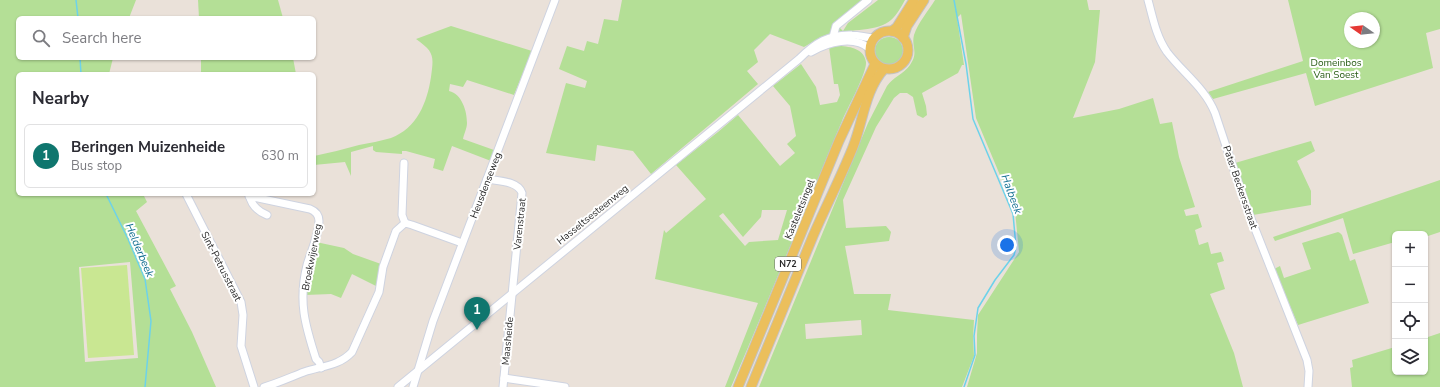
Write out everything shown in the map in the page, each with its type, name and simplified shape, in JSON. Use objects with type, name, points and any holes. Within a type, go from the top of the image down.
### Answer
[{"type":"main road","points":[[874,38],[871,43],[870,55],[875,64],[884,69],[896,68],[905,60],[908,49],[903,38],[892,31],[920,2]]},
{"type":"main road","points":[[903,38],[907,26],[920,2]]},
{"type":"main road","name":"Hasseltsesteenweg","points":[[874,38],[880,33],[892,31]]},
{"type":"main road","name":"Kasteletsingel","points":[[738,387],[839,141],[875,64]]},
{"type":"main road","name":"N72","points":[[751,387],[814,235],[853,147],[866,103],[877,79],[884,69]]},
{"type":"street","name":"Heusdenseweg","points":[[413,387],[433,321],[555,0]]},
{"type":"street","points":[[834,37],[836,26],[868,0]]},
{"type":"street","name":"Pater Beckersstraat","points":[[1148,0],[1160,40],[1168,52],[1204,92],[1212,104],[1246,206],[1307,360],[1309,371],[1308,387]]},
{"type":"street","name":"Hasseltsesteenweg","points":[[398,387],[799,59],[812,46],[825,39],[834,37],[854,35],[874,38]]},
{"type":"street","name":"Hasseltsesteenweg","points":[[799,59],[825,45],[835,42],[858,43],[870,49]]},
{"type":"street","points":[[404,163],[402,215],[405,224]]},
{"type":"street","name":"Varenstraat","points":[[487,179],[517,185],[521,189],[522,193],[511,294]]},
{"type":"street","name":"Sint-Petrusstraat","points":[[187,196],[241,302],[243,315],[241,346],[254,387]]},
{"type":"street","points":[[249,196],[254,206],[260,212],[267,215]]},
{"type":"street","name":"Broekwijerweg","points":[[253,196],[310,209],[315,212],[318,217],[314,242],[305,277],[303,307],[306,327],[316,359],[321,368]]},
{"type":"street","points":[[264,387],[304,372],[341,361],[352,352],[379,292],[383,267],[396,231],[405,224],[412,225],[462,243]]},
{"type":"street","name":"Maasheide","points":[[503,387],[511,294]]},
{"type":"street","points":[[504,378],[565,387]]},
{"type":"green space","points":[[0,0],[136,0],[130,16],[16,16],[16,60],[112,60],[110,72],[16,72],[16,196],[144,196],[147,202],[136,211],[176,286],[170,289],[192,332],[216,387],[0,387]],"holes":[[[130,262],[138,358],[85,362],[79,267]]]},
{"type":"green space","points":[[198,0],[278,0],[282,16],[199,16]]},
{"type":"green space","points":[[622,0],[867,0],[838,26],[843,31],[848,23],[878,0],[905,0],[895,16],[879,27],[830,34],[804,47],[770,34],[754,50],[758,62],[747,71],[758,84],[651,174],[633,151],[597,145],[595,161],[546,153],[566,83],[585,88],[587,81],[559,69],[567,46],[584,51],[587,41],[598,44],[604,19],[618,21]]},
{"type":"green space","points":[[935,0],[1087,0],[1089,10],[1100,10],[1095,62],[1073,118],[1119,109],[1153,98],[1160,124],[1172,122],[1179,157],[1195,207],[1184,210],[1186,216],[1198,214],[1202,227],[1195,230],[1199,245],[1208,242],[1211,254],[1221,252],[1224,261],[1217,263],[1225,289],[1210,294],[1234,353],[1243,387],[967,387],[977,353],[978,315],[1019,252],[1015,211],[976,118],[961,14],[957,18],[964,65],[962,65],[958,73],[922,93],[927,115],[923,118],[917,115],[913,97],[907,93],[900,93],[894,98],[876,127],[843,200],[846,228],[886,226],[891,232],[889,241],[845,246],[854,294],[891,294],[888,310],[974,320],[974,356],[962,387],[759,387],[868,123],[887,86],[892,80],[908,68],[913,60],[914,35]],"holes":[[[861,320],[862,335],[806,339],[805,324]]]},
{"type":"green space","name":"Domeinbos Van Soest","points":[[1288,0],[1440,0],[1440,29],[1426,33],[1433,68],[1315,106],[1306,73],[1213,99],[1208,92],[1303,61]]},
{"type":"green space","points":[[451,26],[532,51],[514,95],[467,80],[463,87],[450,84],[449,91],[454,93],[460,99],[465,108],[467,125],[463,139],[494,150],[491,161],[452,146],[443,171],[433,168],[435,159],[406,151],[402,151],[402,154],[376,152],[373,150],[373,146],[351,152],[351,176],[345,162],[316,165],[316,156],[391,138],[400,134],[414,121],[419,114],[427,96],[432,70],[432,59],[429,51],[416,39]]},
{"type":"green space","points":[[889,37],[899,41],[903,51],[899,61],[889,65],[879,61],[875,51],[879,41]]},
{"type":"green space","points":[[829,47],[846,47],[859,51],[865,57],[866,62],[863,74],[731,387],[725,387],[758,303],[655,279],[664,230],[666,233],[706,199],[676,165],[738,115],[780,166],[795,153],[787,144],[796,136],[790,106],[773,86],[801,64],[816,87],[820,105],[837,102],[840,95],[838,84],[834,84]],"holes":[[[762,210],[787,210],[778,240],[749,242],[745,246],[719,216],[723,213],[743,237],[761,217]]]},
{"type":"green space","points":[[201,60],[293,60],[296,72],[201,72]]},
{"type":"green space","points":[[1311,141],[1315,151],[1297,161],[1311,191],[1311,205],[1253,215],[1235,163]]},
{"type":"green space","points":[[1440,180],[1440,232],[1428,236],[1428,231],[1392,231],[1392,243],[1353,254],[1343,218],[1275,241],[1273,237]]},
{"type":"green space","points":[[1338,232],[1342,235],[1350,261],[1355,259],[1369,303],[1298,325],[1274,269],[1280,266],[1284,278],[1311,269],[1302,243]]},
{"type":"green space","points":[[316,242],[344,248],[353,254],[381,264],[378,287],[352,274],[341,298],[331,294],[305,295],[308,269],[310,269]]},
{"type":"green space","points":[[127,265],[134,355],[88,358],[81,268]]},
{"type":"green space","points":[[1440,333],[1440,387],[1352,387],[1350,368],[1353,367],[1352,360],[1392,348],[1392,375],[1428,375],[1428,337]]},
{"type":"waterway","name":"Helderbeek","points":[[76,0],[78,16]]},
{"type":"waterway","name":"Halbeek","points":[[954,0],[966,64],[973,119],[1013,214],[1016,247],[1014,255],[995,280],[978,308],[974,336],[975,355],[964,387]]},
{"type":"waterway","name":"Helderbeek","points":[[80,60],[81,72]]},
{"type":"waterway","name":"Helderbeek","points":[[107,196],[128,239],[145,279],[151,321],[145,387]]},
{"type":"place","name":"Beringen Muizenheide","points":[[477,330]]}]
